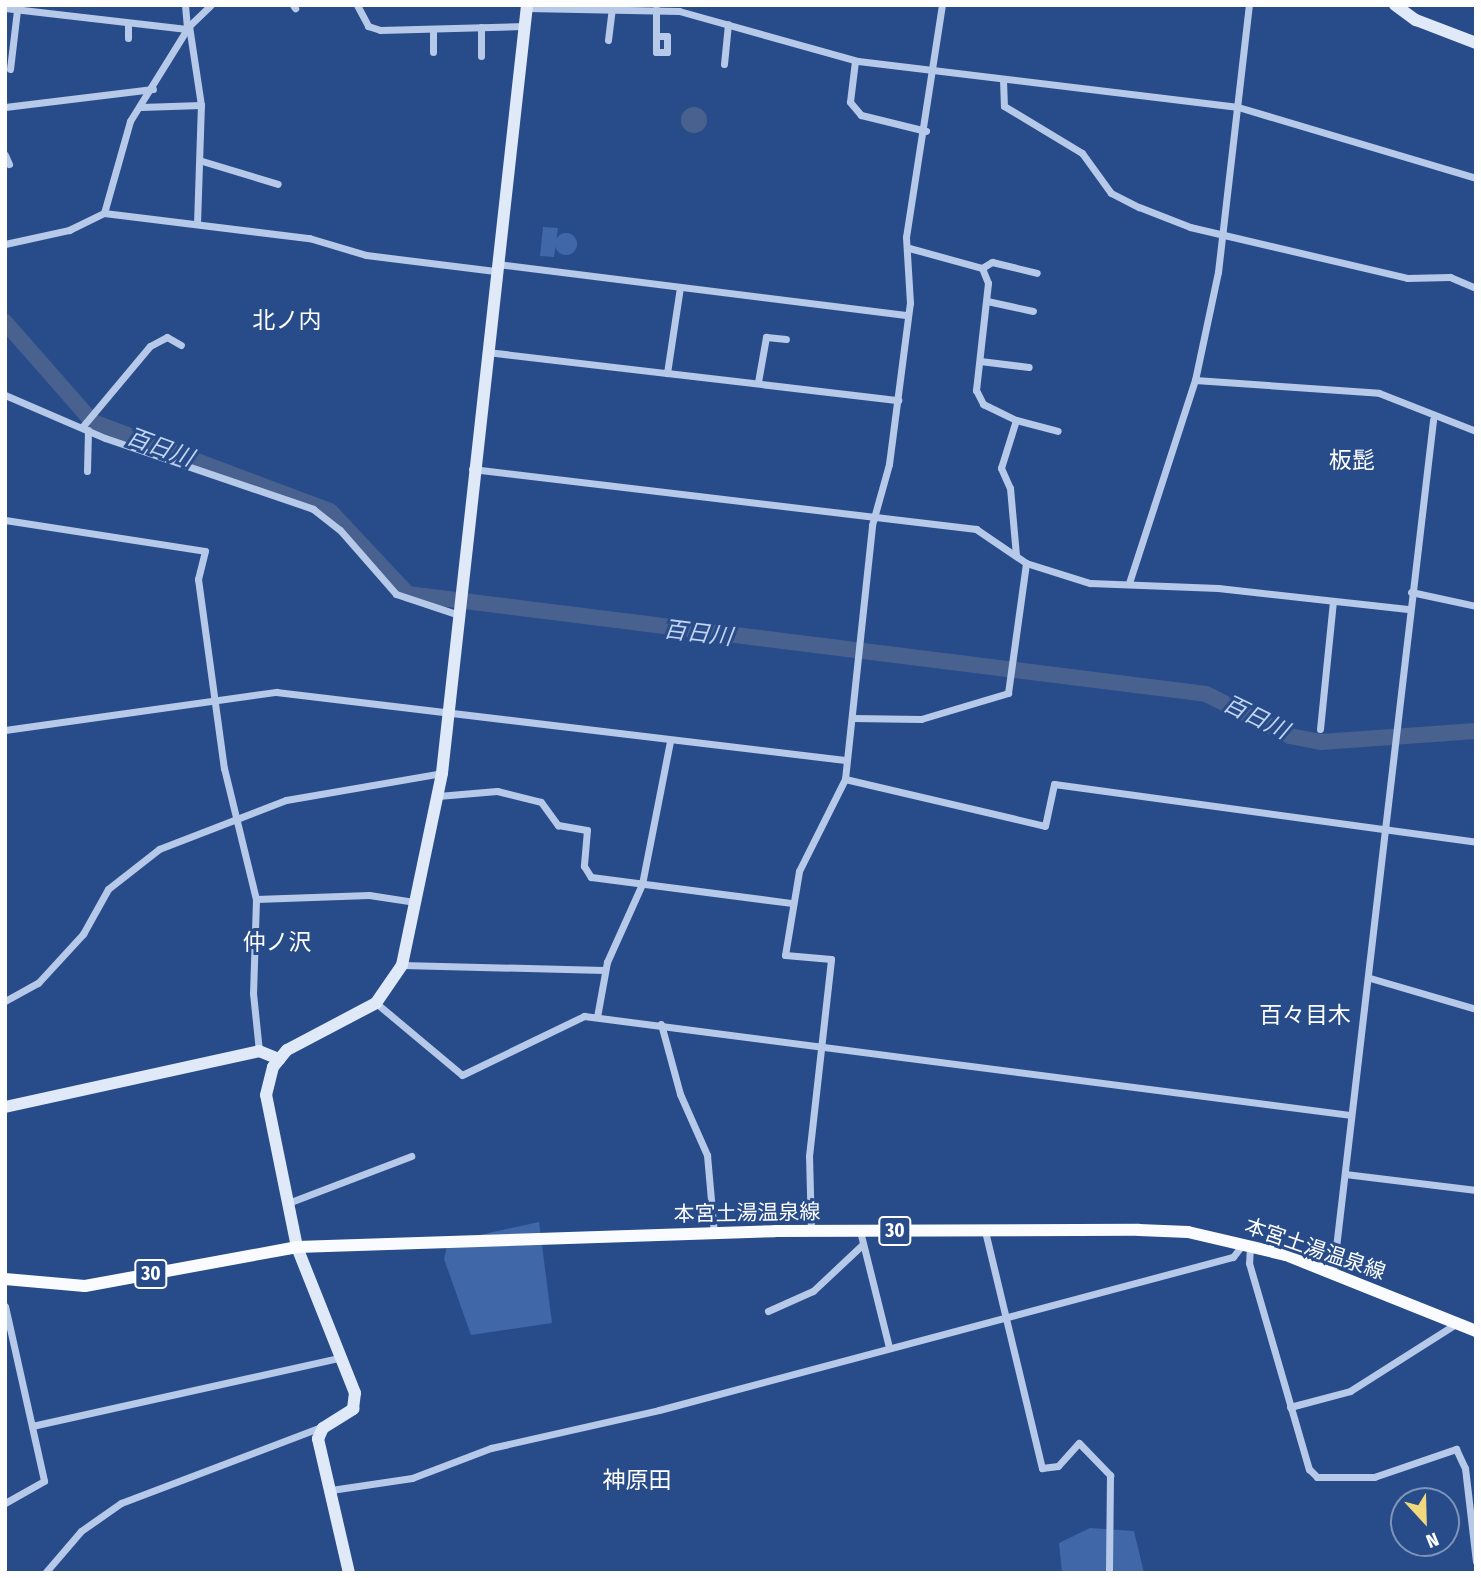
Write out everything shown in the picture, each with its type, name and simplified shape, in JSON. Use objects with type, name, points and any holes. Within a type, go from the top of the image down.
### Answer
[{"type":"main road","name":"本宮土湯温泉線","points":[[5,1279],[85,1286],[297,1247],[811,1231],[1188,1232],[1247,1245],[1333,1273],[1476,1331]]},
{"type":"street","points":[[185,5],[201,105],[202,161],[197,224]]},
{"type":"street","points":[[104,213],[124,136],[188,28],[211,5]]},
{"type":"street","points":[[357,5],[372,29],[524,26]]},
{"type":"street","points":[[811,1231],[809,1156],[831,959],[785,955],[792,903],[809,846],[845,779],[874,517],[898,400],[908,315],[909,248],[906,237],[926,131],[942,5]]},
{"type":"street","points":[[1129,583],[1195,380],[1221,234],[1248,5]]},
{"type":"street","points":[[1395,5],[1476,43]]},
{"type":"street","points":[[45,1573],[81,1531],[121,1503],[327,1425],[355,1405],[342,1357],[297,1247],[267,1106],[279,1059],[376,1003],[402,965],[442,773],[471,469],[527,7],[614,6],[656,9],[728,24],[855,61],[1238,107],[1476,178]]},
{"type":"street","points":[[608,40],[614,6]]},
{"type":"street","points":[[5,8],[128,24],[188,28]]},
{"type":"street","points":[[656,9],[656,36]]},
{"type":"street","points":[[10,69],[17,10]]},
{"type":"street","points":[[128,24],[128,38]]},
{"type":"street","points":[[724,64],[728,24]]},
{"type":"street","points":[[481,27],[481,56]]},
{"type":"street","points":[[433,29],[433,52]]},
{"type":"street","points":[[855,61],[849,93],[861,116],[926,131]]},
{"type":"street","points":[[1003,79],[1004,106],[1082,153],[1111,193],[1221,234],[1407,278],[1450,277],[1476,288]]},
{"type":"street","points":[[5,107],[153,89]]},
{"type":"street","points":[[141,107],[201,105]]},
{"type":"street","points":[[5,155],[9,164]]},
{"type":"street","points":[[202,161],[278,184]]},
{"type":"street","points":[[5,252],[8,245],[104,213],[496,268],[908,315]]},
{"type":"street","points":[[909,248],[982,268],[992,262],[1037,273]]},
{"type":"street","points":[[982,268],[986,301],[979,398],[1016,420],[1058,431]]},
{"type":"street","points":[[667,373],[680,287]]},
{"type":"street","points":[[986,301],[1033,311]]},
{"type":"street","points":[[88,471],[87,423],[150,346],[167,337],[181,345]]},
{"type":"street","points":[[758,382],[766,337],[786,339]]},
{"type":"street","points":[[485,352],[898,400]]},
{"type":"street","points":[[980,360],[1029,367]]},
{"type":"street","points":[[1195,380],[1379,393],[1433,420],[1476,431]]},
{"type":"street","points":[[10,398],[87,423],[313,509],[340,530],[388,589],[458,605]]},
{"type":"street","points":[[1016,420],[1001,468],[1010,488],[1016,555]]},
{"type":"street","points":[[1333,1273],[1350,1115],[1370,978],[1398,743],[1408,610],[1433,420]]},
{"type":"street","points":[[471,469],[976,529],[1026,563],[1090,583],[1129,583],[1408,610]]},
{"type":"street","points":[[5,520],[205,551],[198,579],[236,820],[256,899],[253,993],[260,1051]]},
{"type":"street","points":[[852,718],[920,719],[1008,693],[1015,666],[1026,563]]},
{"type":"street","points":[[1411,592],[1476,606]]},
{"type":"street","points":[[1320,729],[1333,602]]},
{"type":"street","points":[[5,730],[276,692],[845,760]]},
{"type":"street","points":[[597,1017],[604,970],[642,884],[670,741]]},
{"type":"street","points":[[5,1000],[48,973],[83,934],[108,889],[159,849],[286,800],[442,773]]},
{"type":"street","points":[[845,779],[1045,827],[1054,784],[1476,842]]},
{"type":"street","points":[[438,796],[497,791],[541,802],[558,825],[587,830],[584,866],[591,877],[792,903]]},
{"type":"street","points":[[256,899],[369,895],[415,902]]},
{"type":"street","points":[[402,965],[604,970]]},
{"type":"street","points":[[1370,978],[1476,1009]]},
{"type":"street","points":[[376,1003],[462,1074],[584,1016],[1350,1115]]},
{"type":"street","points":[[661,1024],[680,1094],[707,1155],[714,1233]]},
{"type":"street","points":[[5,1107],[260,1051],[279,1059]]},
{"type":"street","points":[[288,1203],[411,1156]]},
{"type":"street","points":[[1345,1174],[1476,1190]]},
{"type":"street","points":[[860,1231],[889,1347]]},
{"type":"street","points":[[985,1231],[1001,1318],[1042,1468],[1058,1466],[1079,1443],[1110,1475],[1109,1573]]},
{"type":"street","points":[[768,1311],[813,1291],[862,1245]]},
{"type":"street","points":[[331,1490],[412,1478],[491,1448],[659,1410],[1233,1257],[1247,1245]]},
{"type":"street","points":[[1247,1245],[1303,1457],[1317,1477],[1374,1477],[1456,1449],[1465,1468],[1476,1561]]},
{"type":"street","points":[[5,1306],[44,1481],[5,1503]]},
{"type":"street","points":[[1290,1406],[1350,1391],[1458,1323]]},
{"type":"street","points":[[32,1426],[342,1357]]},
{"type":"street","points":[[327,1425],[318,1439],[349,1573]]},
{"type":"shaded area","points":[[694,107],[703,111],[707,120],[703,129],[694,133],[685,129],[681,120],[685,111]]},
{"type":"shaded area","points":[[543,227],[558,228],[554,257],[540,256]]},
{"type":"shaded area","points":[[562,233],[570,233],[577,240],[577,248],[570,255],[562,255],[555,248],[555,240]]},
{"type":"shaded area","points":[[539,1222],[552,1323],[471,1335],[444,1259],[448,1242]]},
{"type":"shaded area","points":[[1090,1528],[1134,1531],[1144,1573],[1062,1573],[1059,1543]]},
{"type":"waterway","name":"百日川","points":[[5,322],[93,422],[330,511],[408,594],[1206,694],[1290,736],[1321,742],[1476,731]]},
{"type":"district","name":"北ノ内","points":[[287,320]]},
{"type":"district","name":"板髭","points":[[1352,460]]},
{"type":"district","name":"仲ノ沢","points":[[277,942]]},
{"type":"district","name":"百々目木","points":[[1305,1015]]},
{"type":"district","name":"神原田","points":[[637,1480]]}]
